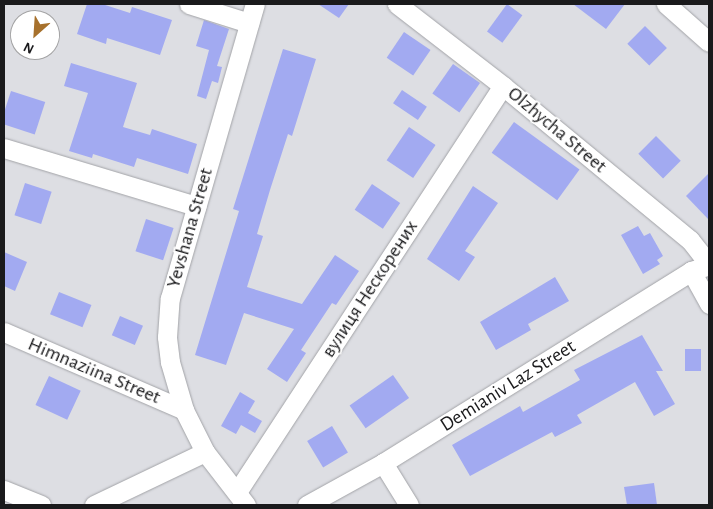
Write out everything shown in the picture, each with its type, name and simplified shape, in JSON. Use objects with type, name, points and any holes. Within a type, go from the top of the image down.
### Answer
[{"type":"street","points":[[188,4],[249,23]]},
{"type":"street","name":"Yevshana Street","points":[[242,499],[205,452],[184,410],[170,362],[167,337],[170,298],[254,4]]},
{"type":"street","name":"Olzhycha Street","points":[[397,4],[503,86],[690,240],[709,264]]},
{"type":"street","points":[[666,4],[709,42]]},
{"type":"street","name":"вулиця Нескорених","points":[[242,499],[503,86]]},
{"type":"street","points":[[4,148],[196,206]]},
{"type":"street","name":"Demianiv Laz Street","points":[[307,505],[383,463],[691,272],[709,264]]},
{"type":"street","points":[[691,272],[709,304]]},
{"type":"street","name":"Himnaziina Street","points":[[4,332],[184,410]]},
{"type":"street","points":[[94,505],[205,452]]},
{"type":"street","points":[[383,463],[410,505]]},
{"type":"street","points":[[4,490],[41,505]]},
{"type":"building","points":[[87,4],[102,4],[130,13],[132,7],[172,20],[160,55],[107,38],[106,44],[77,34]]},
{"type":"building","points":[[318,4],[349,4],[339,18]]},
{"type":"building","points":[[507,4],[522,15],[502,43],[487,32]]},
{"type":"building","points":[[573,4],[625,4],[606,29]]},
{"type":"building","points":[[204,20],[229,29],[217,66],[222,67],[218,83],[212,81],[206,99],[197,96],[209,50],[196,46]]},
{"type":"building","points":[[645,26],[667,48],[649,66],[627,44]]},
{"type":"building","points":[[404,32],[431,50],[413,76],[387,58]]},
{"type":"building","points":[[283,49],[316,59],[292,136],[288,134],[270,190],[257,234],[263,236],[247,287],[302,304],[335,255],[359,271],[336,305],[332,303],[301,350],[306,353],[287,382],[267,369],[294,329],[244,313],[226,365],[195,355],[239,211],[233,209]]},
{"type":"building","points":[[71,63],[137,83],[123,127],[150,135],[152,129],[197,144],[188,174],[137,158],[134,167],[93,154],[92,158],[69,151],[88,93],[64,86]]},
{"type":"building","points":[[453,64],[480,83],[459,112],[432,93]]},
{"type":"building","points":[[402,90],[427,107],[418,120],[393,103]]},
{"type":"building","points":[[11,91],[45,102],[35,134],[4,124],[4,113]]},
{"type":"building","points":[[514,122],[580,170],[557,200],[492,153]]},
{"type":"building","points":[[409,127],[436,145],[413,178],[387,160]]},
{"type":"building","points":[[656,136],[681,161],[663,178],[638,154]]},
{"type":"building","points":[[709,173],[709,220],[686,196]]},
{"type":"building","points":[[25,183],[52,192],[41,224],[14,215]]},
{"type":"building","points":[[372,184],[400,203],[383,229],[355,210]]},
{"type":"building","points":[[473,186],[498,203],[465,251],[475,257],[459,281],[427,259]]},
{"type":"building","points":[[146,219],[174,228],[163,260],[135,251]]},
{"type":"building","points":[[638,226],[644,236],[650,233],[663,256],[657,260],[660,264],[643,274],[621,235]]},
{"type":"building","points":[[4,252],[27,262],[15,291],[4,286]]},
{"type":"building","points":[[555,277],[569,301],[528,324],[531,330],[496,350],[480,322]]},
{"type":"building","points":[[59,292],[91,305],[82,327],[50,314]]},
{"type":"building","points":[[120,316],[143,326],[135,345],[112,335]]},
{"type":"building","points":[[642,335],[663,371],[656,371],[675,404],[654,416],[635,382],[577,415],[582,423],[555,437],[552,432],[470,476],[452,445],[520,406],[523,412],[580,380],[574,370]]},
{"type":"building","points":[[685,349],[701,349],[701,371],[685,371]]},
{"type":"building","points":[[393,375],[409,398],[366,428],[350,405]]},
{"type":"building","points":[[49,376],[81,391],[67,420],[35,405]]},
{"type":"building","points":[[240,392],[255,401],[248,413],[262,421],[255,433],[241,425],[236,434],[221,426]]},
{"type":"building","points":[[332,426],[348,453],[323,468],[307,441]]},
{"type":"building","points":[[654,483],[657,505],[627,505],[624,487]]}]
